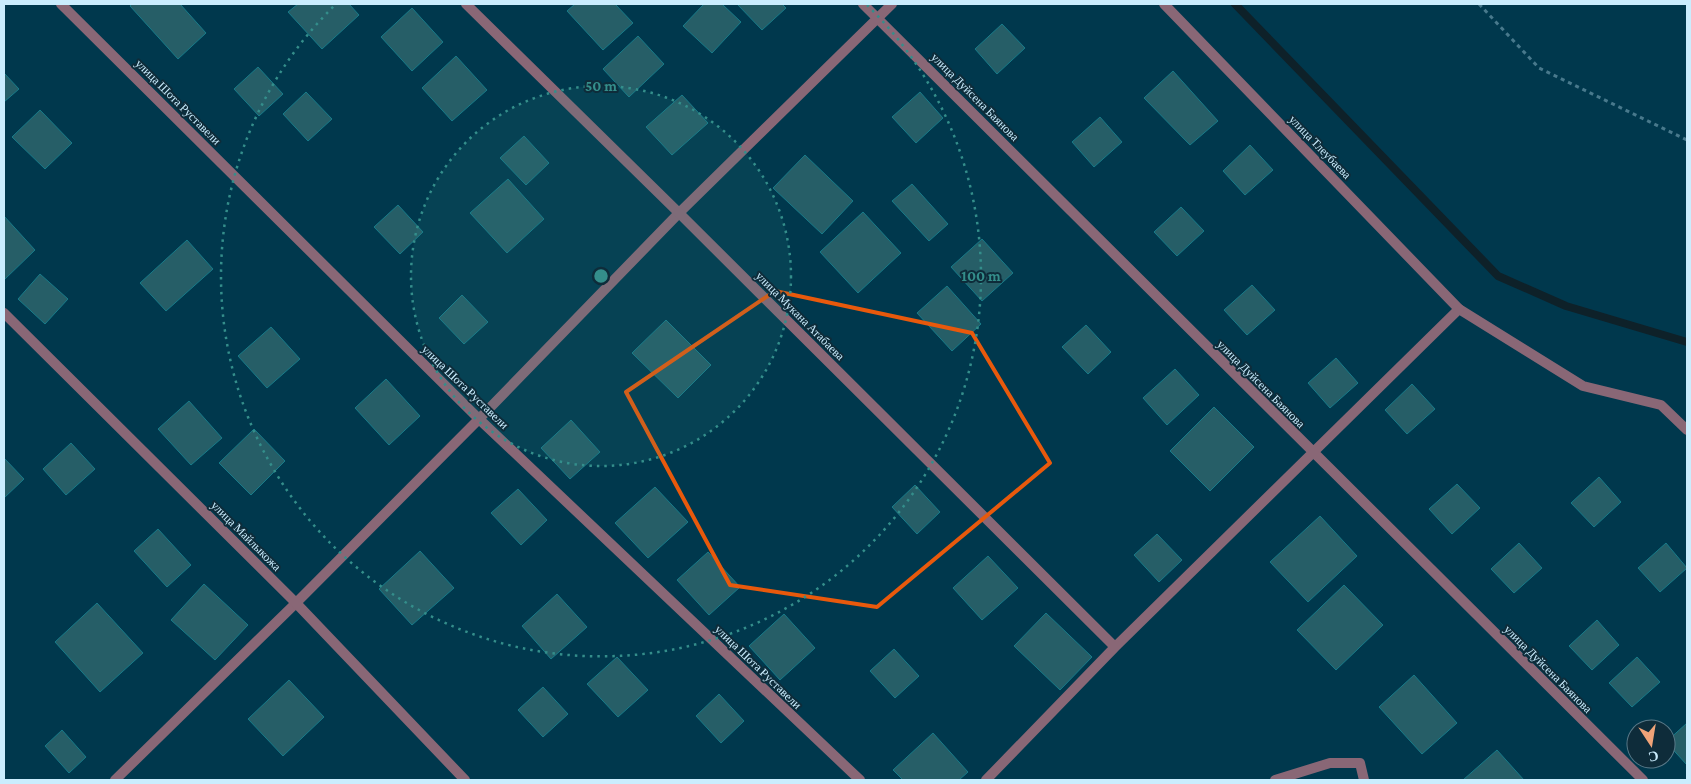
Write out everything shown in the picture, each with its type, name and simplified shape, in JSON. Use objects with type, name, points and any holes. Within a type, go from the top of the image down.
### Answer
[{"type":"street","name":"улица Шота Руставели","points":[[61,4],[479,419],[860,780]]},
{"type":"street","name":"улица Мукана Атабаева","points":[[466,4],[1115,647]]},
{"type":"street","name":"улица Дуйсена Баянова","points":[[863,4],[1642,780]]},
{"type":"street","points":[[116,780],[479,419],[679,213],[892,4]]},
{"type":"street","name":"улица Тлеубаева","points":[[1164,4],[1459,309],[1584,386],[1661,405],[1687,430]]},
{"type":"street","points":[[986,780],[1115,647],[1314,454],[1459,309]]},
{"type":"street","name":"улица Майлыкожа","points":[[4,313],[296,603],[465,780]]},
{"type":"street","points":[[1274,780],[1330,763],[1360,763],[1364,780]]},
{"type":"path","points":[[1479,4],[1539,68],[1687,140]]},
{"type":"highlighted area","points":[[775,291],[972,333],[1050,463],[877,607],[730,585],[626,392]]},
{"type":"building","points":[[132,4],[180,4],[206,33],[178,59],[130,6]]},
{"type":"building","points":[[298,4],[349,4],[359,15],[322,49],[288,12]]},
{"type":"building","points":[[575,4],[615,4],[633,23],[603,50],[567,11]]},
{"type":"building","points":[[704,4],[722,4],[741,22],[712,53],[683,26]]},
{"type":"building","points":[[737,4],[782,4],[786,8],[762,30]]},
{"type":"building","points":[[412,8],[443,42],[412,71],[381,37]]},
{"type":"building","points":[[1002,24],[1025,48],[997,74],[975,49]]},
{"type":"building","points":[[638,36],[664,64],[629,97],[603,69]]},
{"type":"building","points":[[456,56],[487,90],[452,121],[422,88]]},
{"type":"building","points":[[258,67],[283,94],[259,116],[234,89]]},
{"type":"building","points":[[1173,71],[1218,121],[1190,145],[1144,98]]},
{"type":"building","points":[[4,73],[19,89],[4,102]]},
{"type":"building","points":[[306,92],[332,119],[308,141],[283,114]]},
{"type":"building","points":[[920,92],[943,118],[916,143],[892,117]]},
{"type":"building","points":[[682,95],[708,123],[672,155],[646,127]]},
{"type":"building","points":[[40,110],[72,143],[45,169],[12,137]]},
{"type":"building","points":[[1100,117],[1122,142],[1094,167],[1072,142]]},
{"type":"building","points":[[524,136],[549,163],[526,185],[500,158]]},
{"type":"building","points":[[1250,145],[1273,170],[1245,195],[1223,171]]},
{"type":"building","points":[[805,155],[853,201],[822,234],[773,188]]},
{"type":"building","points":[[508,179],[544,219],[507,253],[470,213]]},
{"type":"building","points":[[912,184],[948,224],[929,241],[892,201]]},
{"type":"building","points":[[398,205],[423,232],[400,254],[374,227]]},
{"type":"building","points":[[1181,207],[1204,231],[1177,256],[1154,232]]},
{"type":"building","points":[[863,212],[901,253],[858,293],[820,252]]},
{"type":"building","points":[[4,216],[35,250],[4,280]]},
{"type":"building","points":[[982,239],[1013,273],[982,301],[951,267]]},
{"type":"building","points":[[187,240],[213,269],[166,311],[140,283]]},
{"type":"building","points":[[40,274],[68,299],[45,324],[18,299]]},
{"type":"building","points":[[1252,285],[1275,310],[1247,335],[1224,310]]},
{"type":"building","points":[[947,286],[981,324],[952,351],[917,313]]},
{"type":"building","points":[[462,295],[488,322],[464,344],[439,318]]},
{"type":"building","points":[[666,320],[711,365],[678,398],[632,353]]},
{"type":"building","points":[[1086,325],[1111,352],[1088,374],[1062,347]]},
{"type":"building","points":[[271,327],[300,359],[267,388],[238,356]]},
{"type":"building","points":[[1336,358],[1358,383],[1330,408],[1308,383]]},
{"type":"building","points":[[1175,369],[1199,395],[1167,425],[1143,398]]},
{"type":"building","points":[[386,379],[420,416],[389,445],[355,408]]},
{"type":"building","points":[[1412,384],[1435,409],[1407,434],[1385,410]]},
{"type":"building","points":[[189,401],[222,438],[191,465],[158,429]]},
{"type":"building","points":[[1214,407],[1254,447],[1210,491],[1170,451]]},
{"type":"building","points":[[571,420],[600,452],[570,479],[541,448]]},
{"type":"building","points":[[254,429],[285,461],[251,495],[219,463]]},
{"type":"building","points":[[71,443],[95,469],[66,495],[43,469]]},
{"type":"building","points":[[4,458],[24,479],[4,498]]},
{"type":"building","points":[[1599,477],[1621,502],[1594,527],[1571,503]]},
{"type":"building","points":[[1457,484],[1480,508],[1452,534],[1429,509]]},
{"type":"building","points":[[915,485],[940,512],[917,534],[892,507]]},
{"type":"building","points":[[655,487],[688,522],[648,558],[615,523]]},
{"type":"building","points":[[518,489],[547,520],[521,545],[491,513]]},
{"type":"building","points":[[1320,516],[1357,556],[1308,602],[1270,562]]},
{"type":"building","points":[[158,529],[191,565],[167,587],[134,551]]},
{"type":"building","points":[[1157,534],[1182,560],[1159,582],[1134,555]]},
{"type":"building","points":[[1519,543],[1542,568],[1514,593],[1491,569]]},
{"type":"building","points":[[1666,543],[1687,568],[1660,592],[1638,568]]},
{"type":"building","points":[[420,551],[454,588],[412,625],[379,589]]},
{"type":"building","points":[[708,552],[740,587],[709,615],[677,580]]},
{"type":"building","points":[[988,556],[1018,588],[982,620],[953,588]]},
{"type":"building","points":[[204,584],[248,625],[215,660],[171,620]]},
{"type":"building","points":[[1344,585],[1383,625],[1336,670],[1297,630]]},
{"type":"building","points":[[557,594],[587,627],[551,659],[522,626]]},
{"type":"building","points":[[97,603],[143,653],[100,692],[55,642]]},
{"type":"building","points":[[1046,613],[1092,657],[1060,690],[1014,646]]},
{"type":"building","points":[[784,614],[815,648],[780,680],[749,646]]},
{"type":"building","points":[[1597,620],[1619,645],[1592,670],[1569,646]]},
{"type":"building","points":[[894,649],[919,676],[895,698],[870,671]]},
{"type":"building","points":[[617,657],[648,690],[618,717],[587,684]]},
{"type":"building","points":[[1637,657],[1660,682],[1632,707],[1609,683]]},
{"type":"building","points":[[1414,675],[1457,723],[1422,754],[1379,707]]},
{"type":"building","points":[[289,680],[324,717],[283,756],[248,719]]},
{"type":"building","points":[[543,687],[568,714],[543,737],[518,710]]},
{"type":"building","points":[[719,694],[744,721],[721,743],[696,716]]},
{"type":"building","points":[[1687,723],[1687,765],[1676,753],[1676,733]]},
{"type":"building","points":[[62,730],[86,757],[69,773],[45,746]]},
{"type":"building","points":[[933,733],[968,772],[959,780],[903,780],[893,770]]},
{"type":"building","points":[[1497,750],[1524,780],[1463,780]]},
{"type":"waterway","points":[[1235,4],[1498,276],[1566,306],[1687,342]]}]
